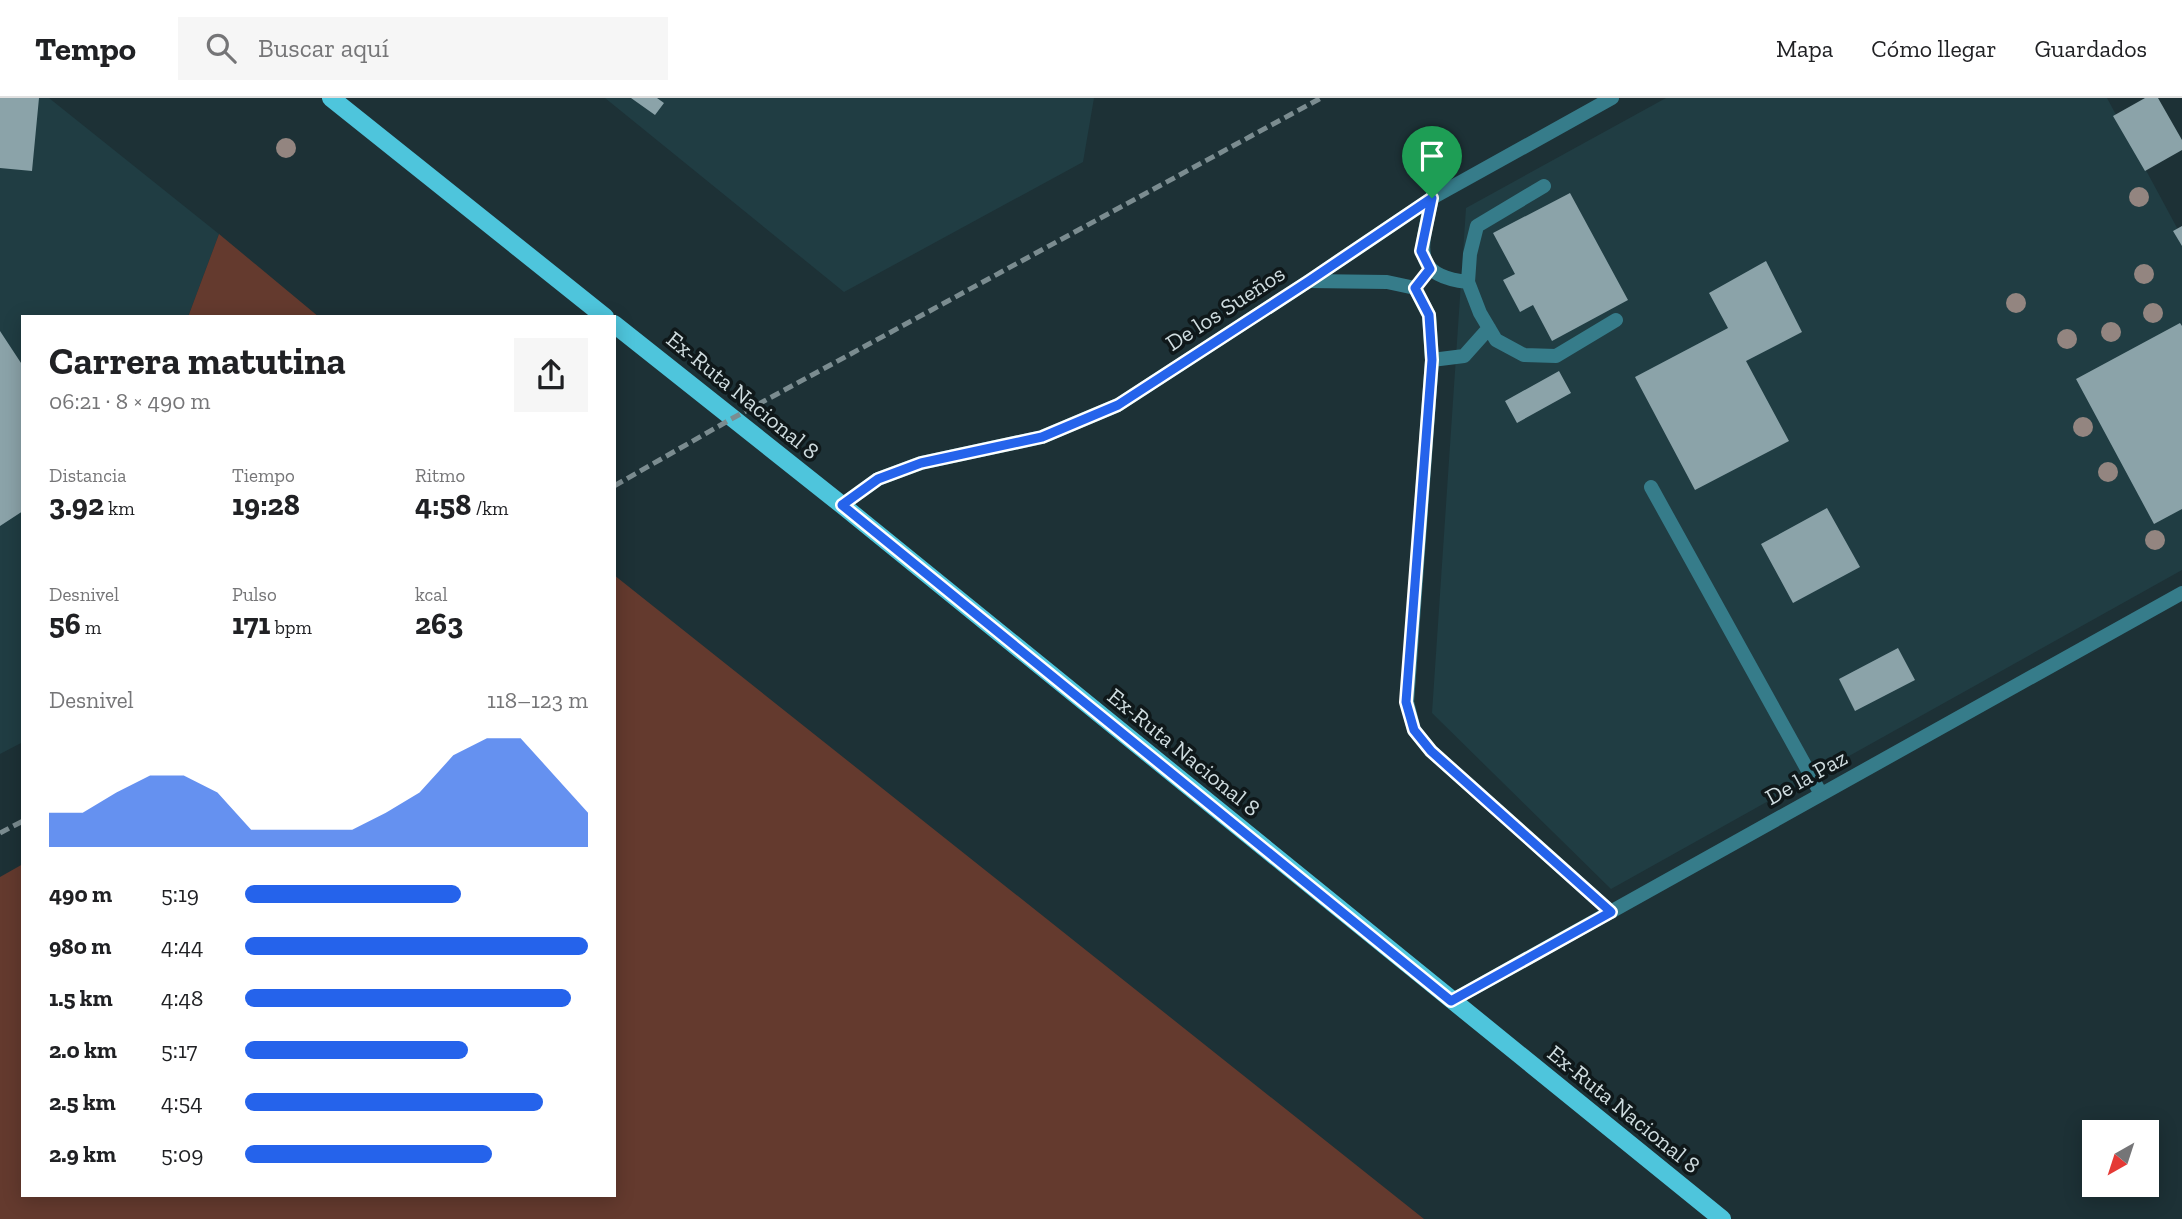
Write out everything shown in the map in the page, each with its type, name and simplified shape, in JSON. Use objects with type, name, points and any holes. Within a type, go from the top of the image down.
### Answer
[{"type":"main road","points":[[331,98],[603,315]]},
{"type":"main road","name":"Ex-Ruta Nacional 8","points":[[616,326],[842,505],[1722,1219]]},
{"type":"street","name":"De los Sueños","points":[[842,505],[878,479],[921,463],[1042,437],[1118,405],[1432,198],[1612,98]]},
{"type":"street","points":[[1544,186],[1477,226],[1470,254],[1468,282],[1480,313],[1496,340],[1524,355],[1556,356],[1615,320]]},
{"type":"street","points":[[1432,198],[1421,251],[1430,269],[1450,280],[1468,282]]},
{"type":"street","points":[[1415,288],[1430,269]]},
{"type":"street","points":[[1309,281],[1387,282],[1415,288]]},
{"type":"street","points":[[1415,288],[1429,315],[1432,360],[1406,702],[1414,730],[1431,751],[1611,912]]},
{"type":"street","points":[[1432,360],[1464,356],[1489,328]]},
{"type":"street","points":[[1651,487],[1821,794]]},
{"type":"street","name":"De la Paz","points":[[1451,1001],[2182,593]]},
{"type":"shaded area","points":[[0,98],[49,98],[219,234],[189,315],[21,315],[21,743],[0,754]]},
{"type":"shaded area","points":[[605,98],[1094,98],[1083,162],[844,292]]},
{"type":"shaded area","points":[[1666,98],[2107,98],[2182,237],[2182,570],[1611,889],[1432,713],[1466,208]]},
{"type":"shaded area","points":[[219,234],[317,315],[189,315]]},
{"type":"shaded area","points":[[616,577],[1424,1219],[0,1219],[0,877],[21,865],[21,1197],[616,1197]]},
{"type":"building","points":[[0,98],[39,98],[32,171],[0,168]]},
{"type":"building","points":[[631,98],[657,98],[664,103],[655,115]]},
{"type":"building","points":[[2145,98],[2158,98],[2182,140],[2182,150],[2145,171],[2113,116]]},
{"type":"building","points":[[1570,193],[1628,300],[1552,341],[1533,305],[1520,312],[1503,280],[1515,274],[1493,233]]},
{"type":"building","points":[[2182,226],[2182,246],[2173,231]]},
{"type":"building","points":[[1766,261],[1802,332],[1746,361],[1789,441],[1695,490],[1635,377],[1728,328],[1709,293]]},
{"type":"building","points":[[2180,323],[2182,509],[2154,524],[2076,379]]},
{"type":"building","points":[[0,331],[21,363],[21,512],[0,526]]},
{"type":"building","points":[[1559,371],[1571,393],[1517,423],[1505,401]]},
{"type":"building","points":[[1827,508],[1860,567],[1793,603],[1761,544]]},
{"type":"building","points":[[1898,648],[1915,680],[1855,711],[1839,679]]},
{"type":"railway","points":[[616,485],[733,418],[1321,98]]},
{"type":"railway","points":[[0,833],[21,822]]},
{"type":"route","points":[[1432,198],[1421,251],[1430,269],[1415,288],[1429,315],[1432,360],[1406,702],[1414,730],[1431,751],[1611,912],[1451,1001],[842,505],[878,479],[921,463],[1042,437],[1118,405],[1432,198]]}]
